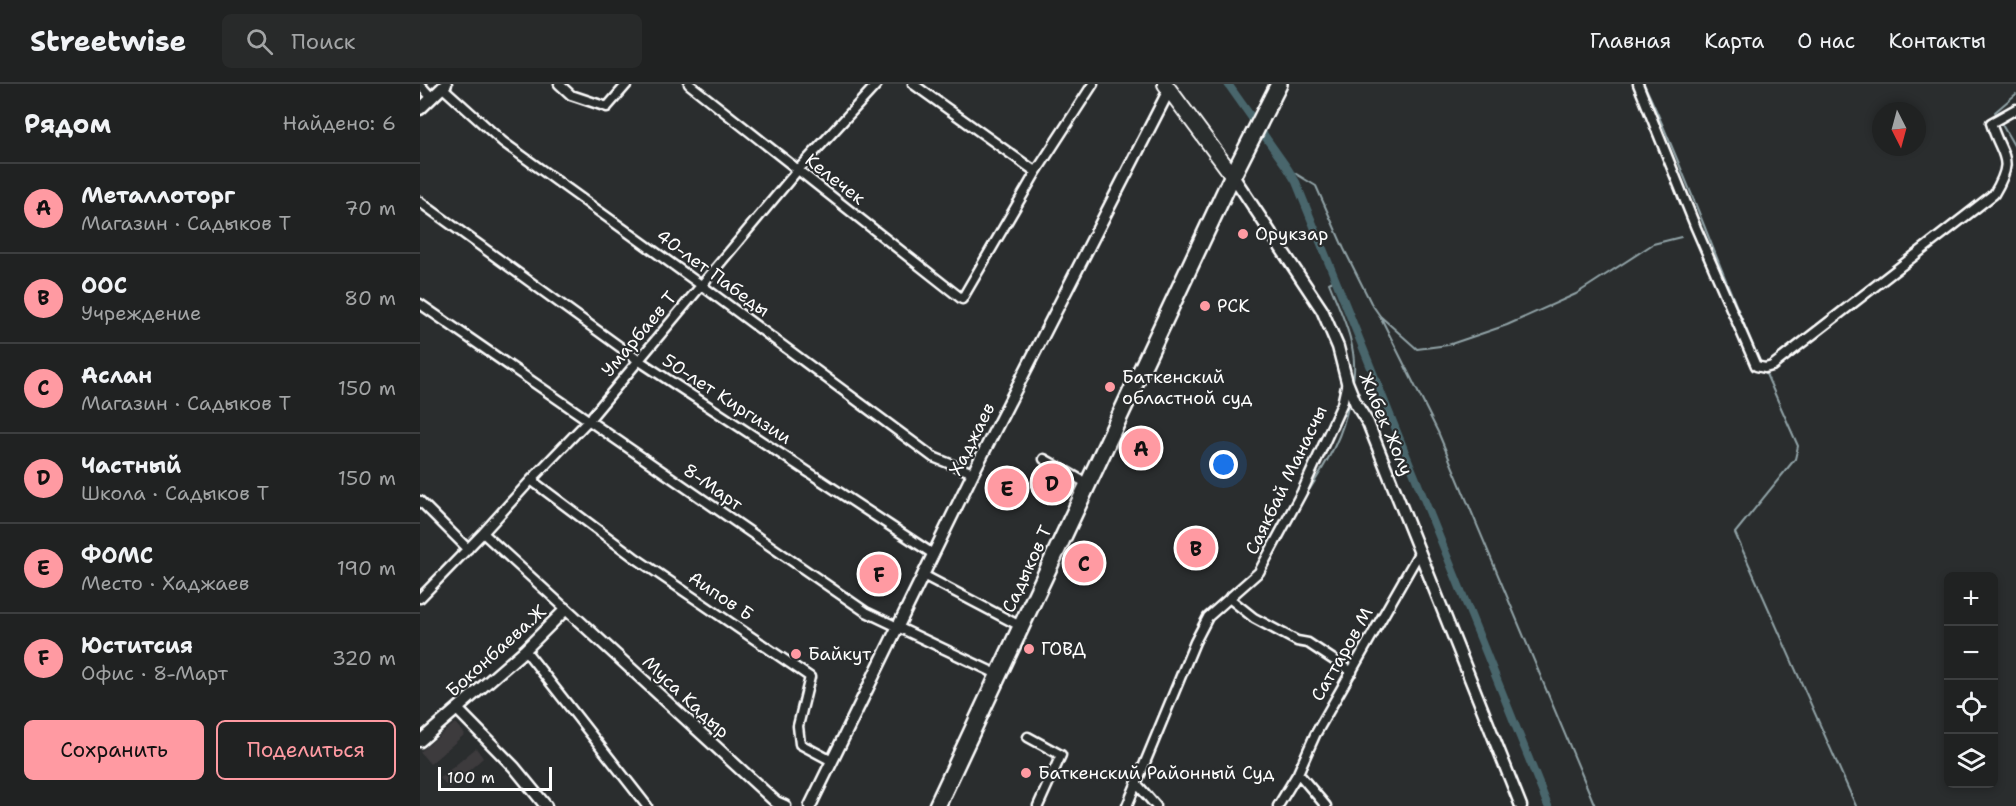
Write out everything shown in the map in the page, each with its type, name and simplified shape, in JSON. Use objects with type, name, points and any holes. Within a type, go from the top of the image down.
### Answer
[{"type":"highway","name":"Садыков Т","points":[[937,806],[1230,180],[1279,84]]},
{"type":"main road","name":"Жибек Жолу","points":[[1167,87],[1230,180]]},
{"type":"street","points":[[559,84],[571,95],[607,107],[627,84]]},
{"type":"street","name":"Келечек","points":[[689,84],[797,171],[962,298],[1036,172]]},
{"type":"street","name":"Умарбаев Т","points":[[420,598],[588,421],[797,171],[877,84]]},
{"type":"street","points":[[914,84],[1036,172],[1093,84]]},
{"type":"street","points":[[1638,84],[1696,228],[1756,366],[1764,368],[1772,366],[1994,194],[2003,178],[2007,160],[1991,123],[2016,109]]},
{"type":"street","points":[[420,85],[432,98]]},
{"type":"street","points":[[420,109],[444,86]]},
{"type":"street","name":"40-лет Пабеды","points":[[444,86],[503,142],[933,457],[973,473]]},
{"type":"street","name":"Хаджаев","points":[[810,806],[973,473],[1167,87]]},
{"type":"street","name":"Жибек Жолу","points":[[1230,180],[1322,310],[1338,347],[1347,382],[1356,404],[1368,423],[1521,806]]},
{"type":"street","name":"50-лет Киргизии","points":[[420,201],[638,360],[933,554]]},
{"type":"street","name":"8-Март","points":[[420,304],[866,612],[999,675]]},
{"type":"street","name":"Саякбай Манасчы","points":[[1127,806],[1195,642],[1208,617],[1259,572],[1302,492],[1342,404],[1347,382]]},
{"type":"street","points":[[1044,459],[1088,484]]},
{"type":"street","name":"Аипов Б","points":[[531,480],[634,556],[810,677],[798,726],[800,744],[832,761]]},
{"type":"street","points":[[420,501],[468,549]]},
{"type":"street","points":[[483,534],[566,609]]},
{"type":"street","name":"Саттаров М","points":[[1278,806],[1298,773],[1315,735],[1419,553]]},
{"type":"street","points":[[923,575],[1022,627]]},
{"type":"street","points":[[1229,598],[1254,618],[1297,642],[1308,643],[1352,672]]},
{"type":"street","name":"Боконбаева.Ж","points":[[420,741],[525,650],[566,609]]},
{"type":"street","name":"Муса Кадыр","points":[[566,609],[776,802],[785,806]]},
{"type":"street","points":[[525,650],[647,806]]},
{"type":"street","points":[[457,709],[514,767],[546,806]]},
{"type":"street","points":[[1028,737],[1061,755],[1038,806]]},
{"type":"street","points":[[1298,773],[1326,806]]},
{"type":"street","points":[[1137,784],[1156,806]]},
{"type":"shaded area","points":[[455,723],[465,734],[430,764],[420,752]]},
{"type":"shaded area","points":[[476,748],[483,758],[449,788],[440,778]]},
{"type":"waterway","points":[[1228,84],[1296,182],[1548,806]]},
{"type":"waterway","points":[[1644,84],[1760,361]]},
{"type":"waterway","points":[[1995,112],[2016,94]]},
{"type":"waterway","points":[[2001,123],[2016,149]]},
{"type":"waterway","points":[[1288,169],[1316,186],[1371,303],[1380,316],[1417,349],[1448,345],[1507,325],[1576,294],[1653,244],[1681,237]]},
{"type":"waterway","points":[[1335,280],[1329,283],[1351,343],[1353,381]]},
{"type":"waterway","points":[[1380,316],[1438,432],[1595,806]]},
{"type":"waterway","points":[[1766,374],[1798,446],[1795,459],[1735,533],[1856,806]]},
{"type":"waterway","points":[[1310,489],[1339,437],[1349,402]]},
{"type":"place","name":"Орукзар","points":[[1243,234]]},
{"type":"place","name":"РСК","points":[[1205,306]]},
{"type":"place","name":"Баткенский областной суд","points":[[1110,387]]},
{"type":"place","name":"Металлоторг","points":[[1141,448]]},
{"type":"place","name":"Частный","points":[[1052,483]]},
{"type":"place","name":"ФОМС","points":[[1007,488]]},
{"type":"place","name":"ООС","points":[[1196,548]]},
{"type":"place","name":"Аслан","points":[[1084,563]]},
{"type":"place","name":"Юститсия","points":[[879,574]]},
{"type":"place","name":"ГОВД","points":[[1029,649]]},
{"type":"place","name":"Байкут","points":[[796,654]]},
{"type":"place","name":"Баткенский Районный Суд","points":[[1026,773]]}]
